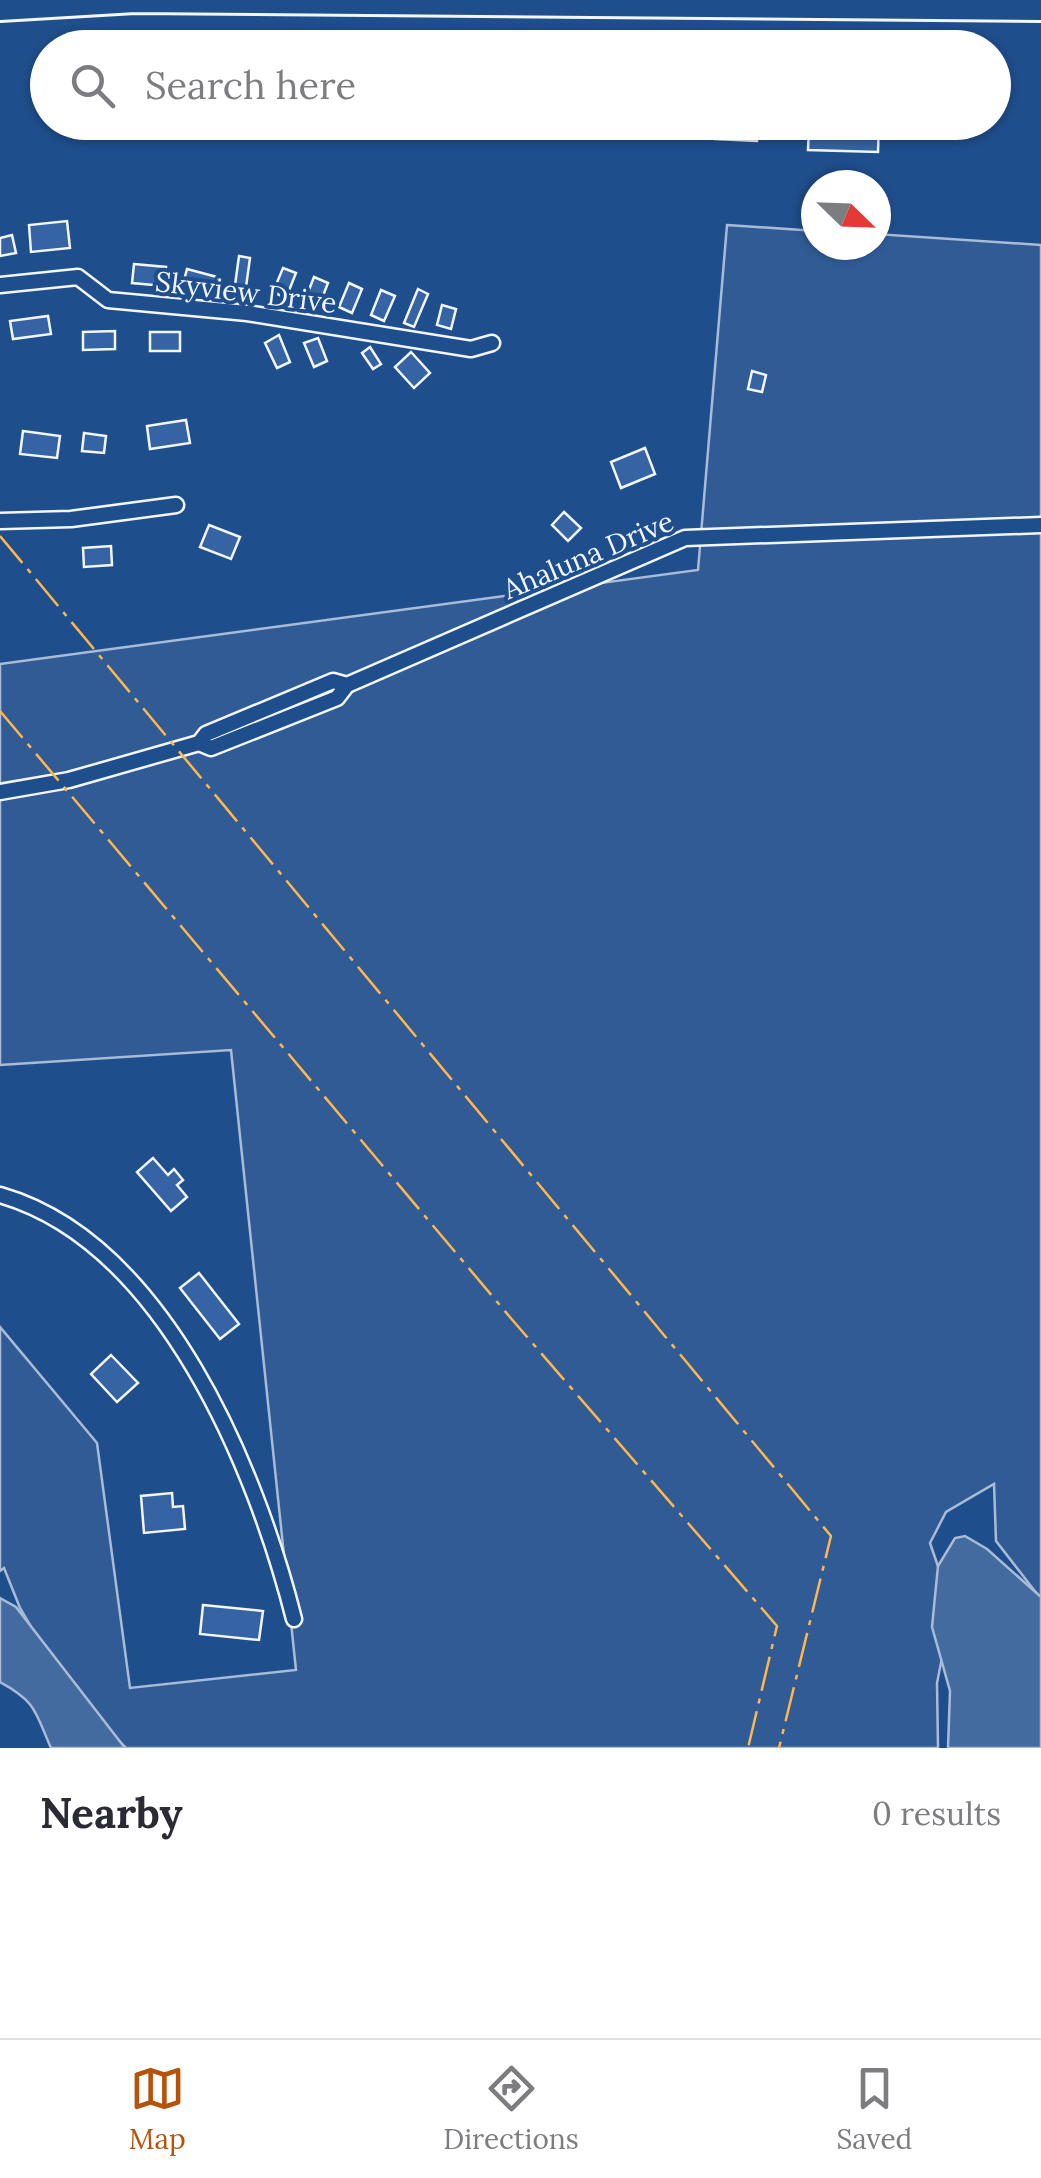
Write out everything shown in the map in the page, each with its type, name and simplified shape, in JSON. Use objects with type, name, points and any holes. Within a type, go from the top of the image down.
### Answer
[{"type":"main road","points":[[0,9],[80,1],[1041,9]]},
{"type":"street","name":"Skyview Drive","points":[[0,285],[78,277],[108,300],[247,314],[471,349],[492,343]]},
{"type":"street","points":[[0,521],[71,520],[176,505]]},
{"type":"street","name":"Ahaluna Drive","points":[[0,792],[69,780],[199,743],[206,734],[333,680],[347,685],[685,538],[1041,525]]},
{"type":"street","points":[[0,1195],[39,1210],[97,1250],[129,1281],[176,1342],[201,1380],[240,1461],[276,1549],[294,1619]]},
{"type":"shaded area","points":[[727,225],[801,230],[801,260],[891,260],[891,235],[1041,245],[1041,1599],[996,1541],[994,1484],[946,1512],[930,1543],[952,1607],[937,1683],[938,1748],[126,1748],[68,1690],[20,1608],[4,1568],[0,1571],[0,1327],[97,1443],[130,1688],[296,1670],[231,1050],[0,1065],[0,664],[698,570]]},
{"type":"shaded area","points":[[965,1536],[987,1549],[1041,1597],[1041,1748],[948,1748],[950,1691],[932,1627],[938,1566],[955,1538]]},
{"type":"shaded area","points":[[0,1598],[16,1607],[125,1748],[51,1748],[28,1702],[0,1682]]},
{"type":"building","points":[[808,140],[878,140],[878,152],[808,150]]},
{"type":"building","points":[[67,221],[70,248],[31,252],[29,225]]},
{"type":"building","points":[[12,235],[16,253],[0,256],[0,238]]},
{"type":"building","points":[[239,256],[250,258],[246,287],[235,285]]},
{"type":"building","points":[[134,264],[166,267],[164,286],[132,283]]},
{"type":"building","points":[[283,268],[296,273],[286,298],[273,292]]},
{"type":"building","points":[[187,269],[217,277],[213,292],[183,284]]},
{"type":"building","points":[[314,277],[328,283],[319,306],[305,300]]},
{"type":"building","points":[[349,283],[362,289],[352,313],[339,307]]},
{"type":"building","points":[[418,289],[428,294],[414,327],[404,323]]},
{"type":"building","points":[[381,290],[395,296],[384,321],[371,315]]},
{"type":"building","points":[[442,305],[456,309],[451,329],[437,325]]},
{"type":"building","points":[[48,316],[51,334],[13,339],[10,321]]},
{"type":"building","points":[[115,331],[115,349],[83,350],[83,332]]},
{"type":"building","points":[[150,332],[180,332],[180,351],[150,351]]},
{"type":"building","points":[[279,335],[290,362],[277,368],[265,343]]},
{"type":"building","points":[[318,338],[327,361],[314,367],[304,343]]},
{"type":"building","points":[[370,347],[381,364],[373,369],[362,353]]},
{"type":"building","points":[[411,352],[430,373],[414,388],[395,367]]},
{"type":"building","points":[[752,371],[766,375],[762,392],[748,389]]},
{"type":"building","points":[[186,420],[190,443],[150,449],[147,426]]},
{"type":"building","points":[[23,431],[60,436],[57,458],[20,454]]},
{"type":"building","points":[[84,433],[106,436],[104,453],[82,451]]},
{"type":"building","points":[[645,448],[655,474],[621,488],[611,462]]},
{"type":"building","points":[[564,512],[581,528],[568,541],[552,525]]},
{"type":"building","points":[[209,525],[240,537],[231,559],[200,547]]},
{"type":"building","points":[[111,546],[112,565],[84,567],[83,548]]},
{"type":"building","points":[[153,1158],[168,1175],[174,1169],[183,1180],[177,1185],[187,1197],[171,1211],[137,1172]]},
{"type":"building","points":[[199,1273],[239,1324],[220,1339],[180,1288]]},
{"type":"building","points":[[111,1355],[138,1383],[117,1402],[91,1374]]},
{"type":"building","points":[[172,1493],[173,1507],[183,1506],[185,1529],[144,1533],[141,1496]]},
{"type":"building","points":[[203,1605],[263,1611],[259,1640],[200,1634]]},
{"type":"power","points":[[0,536],[831,1536],[779,1748]]},
{"type":"power","points":[[0,711],[509,1316],[777,1626],[748,1748]]}]
